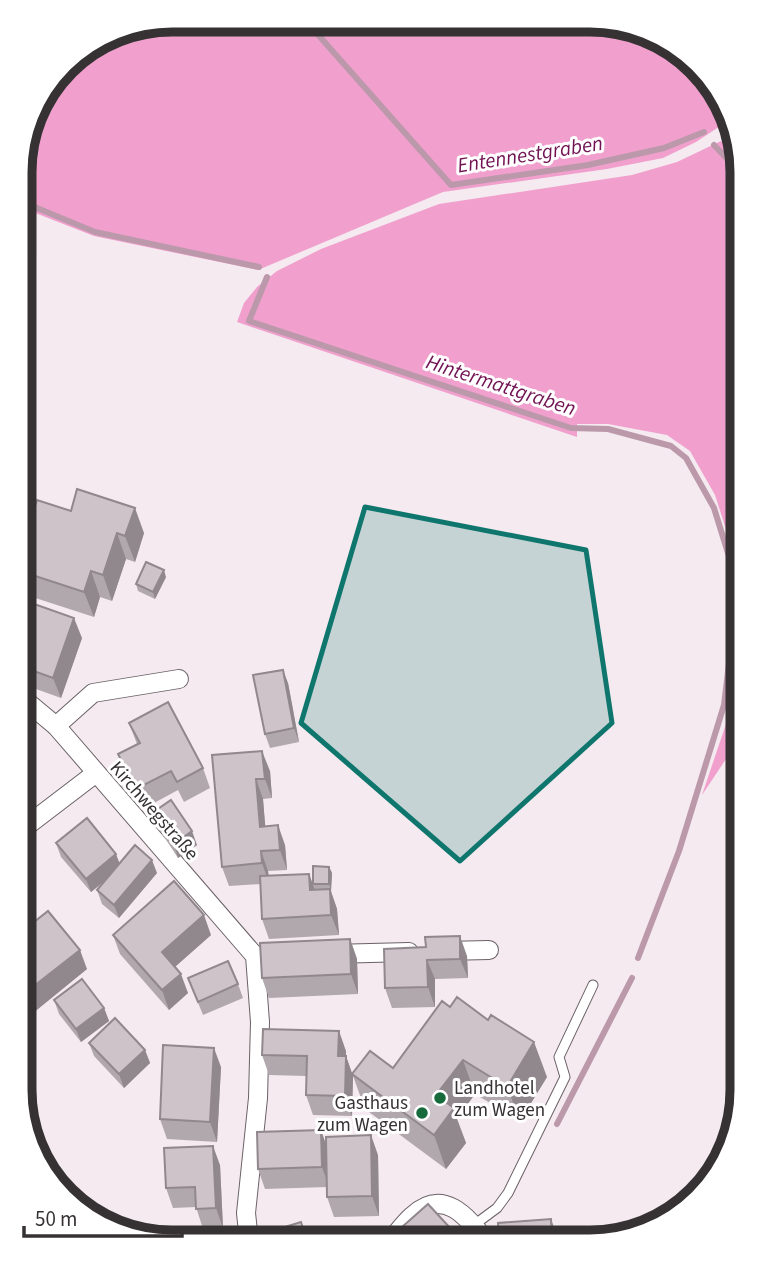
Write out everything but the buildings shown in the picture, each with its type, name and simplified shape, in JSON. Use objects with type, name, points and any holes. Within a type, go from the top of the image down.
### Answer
[{"type":"street","points":[[55,726],[93,694],[179,679]]},
{"type":"street","name":"Kirchwegstraße","points":[[32,706],[55,726],[262,956],[258,1098],[246,1213],[247,1230]]},
{"type":"street","points":[[32,822],[96,773]]},
{"type":"street","points":[[310,955],[489,950]]},
{"type":"street","points":[[400,1230],[422,1208],[433,1204],[456,1208],[478,1230]]},
{"type":"lane","points":[[474,1225],[497,1208],[508,1193],[565,1077],[559,1056],[593,985]]},
{"type":"highlighted area","points":[[365,507],[586,550],[612,723],[460,861],[301,723]]},
{"type":"shaded area","points":[[608,33],[643,42],[675,60],[701,86],[722,125],[696,142],[663,158],[607,169],[443,192],[258,270],[94,236],[32,212],[32,171],[36,135],[46,109],[72,72],[101,50],[144,34]]},
{"type":"shaded area","points":[[721,141],[727,148],[730,171],[730,541],[715,495],[690,451],[667,435],[608,424],[577,424],[577,437],[237,322],[244,303],[257,287],[277,271],[321,249],[439,204],[632,175],[677,162]]},
{"type":"shaded area","points":[[729,702],[729,754],[702,795],[726,724]]},
{"type":"waterway","name":"Entennestgraben","points":[[316,32],[451,185],[588,165],[664,148],[704,132]]},
{"type":"waterway","name":"Entennestgraben","points":[[714,145],[729,161]]},
{"type":"waterway","name":"Hintermattgraben","points":[[32,206],[95,232],[259,267]]},
{"type":"waterway","name":"Hintermattgraben","points":[[267,277],[249,321],[571,428],[608,429],[671,446],[686,458],[714,508],[730,558]]},
{"type":"waterway","name":"Hintermattgraben","points":[[638,958],[679,851],[724,705],[729,659]]},
{"type":"waterway","name":"Hintermattgraben","points":[[557,1124],[632,978]]},
{"type":"place","name":"Landhotel zum Wagen","points":[[440,1098]]},
{"type":"place","name":"Gasthaus zum Wagen","points":[[422,1113]]}]
